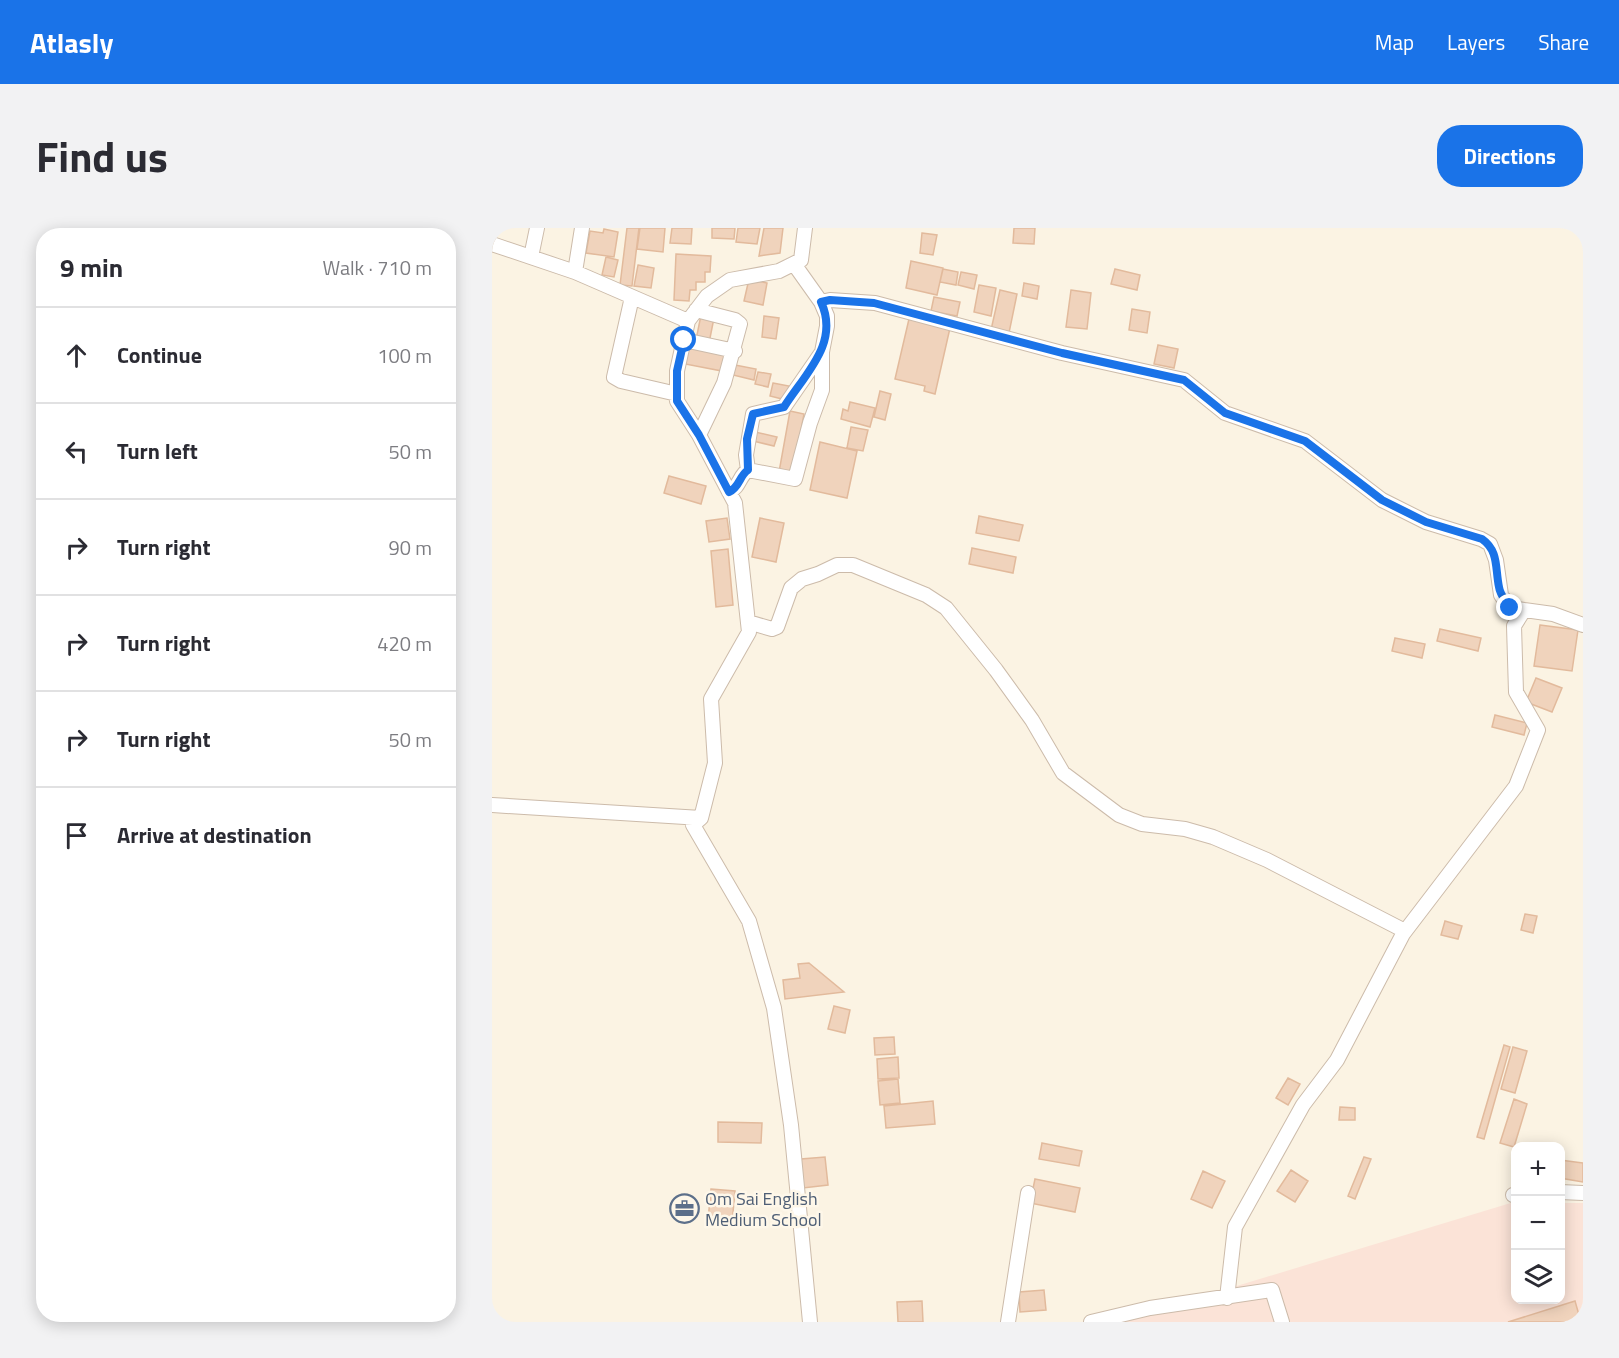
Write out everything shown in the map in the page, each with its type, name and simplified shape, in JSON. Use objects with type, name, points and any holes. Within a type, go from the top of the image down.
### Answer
[{"type":"street","points":[[531,257],[537,228]]},
{"type":"street","points":[[575,272],[582,228]]},
{"type":"street","points":[[805,228],[801,260],[779,271],[730,280],[707,297],[692,315],[677,371],[677,401],[699,435],[735,503],[749,632],[711,699],[714,763],[701,818],[693,825],[749,921],[774,1008],[791,1125],[810,1322]]},
{"type":"street","points":[[492,244],[575,272],[632,297],[692,315],[735,320],[740,324],[735,351],[724,383],[699,435]]},
{"type":"street","points":[[729,492],[738,487],[743,473],[748,470],[795,479],[810,423],[822,390],[822,352],[827,316],[821,302],[794,264]]},
{"type":"street","points":[[632,297],[614,377],[621,381],[677,394]]},
{"type":"street","points":[[821,302],[830,300],[874,303],[1062,353],[1184,380],[1225,413],[1305,441],[1382,500],[1426,522],[1482,539],[1490,544],[1496,560],[1501,595],[1510,608],[1553,614],[1583,625]]},
{"type":"street","points":[[684,340],[735,351]]},
{"type":"street","points":[[748,470],[747,439],[753,414],[784,407],[822,352]]},
{"type":"street","points":[[748,622],[772,629],[777,627],[790,588],[802,579],[837,565],[853,565],[926,595],[946,608],[996,670],[1032,720],[1063,773],[1119,815],[1142,824],[1185,829],[1213,837],[1267,860],[1405,931]]},
{"type":"street","points":[[1227,1298],[1235,1227],[1304,1105],[1337,1060],[1405,931],[1516,786],[1538,730],[1516,692],[1514,626],[1524,610]]},
{"type":"street","points":[[492,805],[701,818]]},
{"type":"street","points":[[1565,1192],[1583,1193]]},
{"type":"street","points":[[1008,1322],[1028,1193]]},
{"type":"street","points":[[1090,1322],[1149,1308],[1272,1290],[1282,1322]]},
{"type":"shaded area","points":[[1511,1203],[1511,1304],[1565,1304],[1565,1203],[1583,1203],[1583,1322],[1118,1322]]},
{"type":"building","points":[[627,228],[639,228],[632,286],[620,285]]},
{"type":"building","points":[[640,228],[665,228],[663,252],[637,249]]},
{"type":"building","points":[[672,228],[692,228],[691,244],[670,243]]},
{"type":"building","points":[[712,228],[735,228],[734,239],[712,238]]},
{"type":"building","points":[[738,228],[760,228],[757,244],[736,242]]},
{"type":"building","points":[[764,228],[783,228],[780,253],[759,256]]},
{"type":"building","points":[[1014,228],[1035,228],[1034,244],[1013,243]]},
{"type":"building","points":[[604,229],[618,232],[614,257],[586,253],[590,231],[603,233]]},
{"type":"building","points":[[922,233],[937,235],[933,255],[920,253]]},
{"type":"building","points":[[676,254],[711,256],[710,272],[705,272],[705,282],[696,282],[696,290],[690,290],[689,301],[674,300]]},
{"type":"building","points":[[606,257],[618,260],[614,277],[602,275]]},
{"type":"building","points":[[911,261],[943,268],[937,295],[906,288]]},
{"type":"building","points":[[638,265],[654,268],[651,288],[634,286]]},
{"type":"building","points":[[943,269],[958,272],[956,285],[940,282]]},
{"type":"building","points":[[1115,269],[1140,275],[1137,290],[1111,284]]},
{"type":"building","points":[[961,272],[977,275],[974,289],[958,285]]},
{"type":"building","points":[[749,279],[767,283],[763,305],[744,301]]},
{"type":"building","points":[[1024,283],[1039,286],[1037,299],[1022,296]]},
{"type":"building","points":[[979,285],[996,288],[991,316],[974,312]]},
{"type":"building","points":[[1000,290],[1017,294],[1009,333],[991,330]]},
{"type":"building","points":[[1071,290],[1091,293],[1087,329],[1066,327]]},
{"type":"building","points":[[934,297],[960,302],[957,316],[931,311]]},
{"type":"building","points":[[1132,309],[1150,312],[1147,333],[1129,330]]},
{"type":"building","points":[[701,315],[714,318],[709,343],[696,340]]},
{"type":"building","points":[[764,316],[779,318],[776,339],[762,337]]},
{"type":"building","points":[[909,319],[950,328],[935,394],[924,391],[925,386],[895,379]]},
{"type":"building","points":[[684,342],[726,351],[722,371],[680,363]]},
{"type":"building","points":[[1158,345],[1178,349],[1174,368],[1154,364]]},
{"type":"building","points":[[735,365],[756,369],[754,380],[733,375]]},
{"type":"building","points":[[758,372],[771,374],[768,387],[755,384]]},
{"type":"building","points":[[773,383],[789,386],[786,400],[770,396]]},
{"type":"building","points":[[880,391],[891,394],[885,420],[874,417]]},
{"type":"building","points":[[850,402],[875,408],[870,427],[841,419],[843,409],[848,411]]},
{"type":"building","points":[[790,411],[804,414],[793,475],[779,472]]},
{"type":"building","points":[[851,427],[868,430],[863,451],[847,448]]},
{"type":"building","points":[[755,432],[777,437],[774,446],[753,441]]},
{"type":"building","points":[[820,442],[857,451],[847,498],[810,490]]},
{"type":"building","points":[[669,476],[706,486],[701,504],[664,493]]},
{"type":"building","points":[[979,516],[1023,525],[1019,541],[976,533]]},
{"type":"building","points":[[727,518],[730,539],[709,542],[706,521]]},
{"type":"building","points":[[760,518],[784,523],[776,562],[752,557]]},
{"type":"building","points":[[972,548],[1016,557],[1013,573],[969,564]]},
{"type":"building","points":[[728,549],[733,605],[716,607],[711,551]]},
{"type":"building","points":[[1540,625],[1578,630],[1572,671],[1534,666]]},
{"type":"building","points":[[1440,629],[1481,638],[1478,651],[1437,641]]},
{"type":"building","points":[[1395,638],[1425,644],[1422,658],[1392,651]]},
{"type":"building","points":[[1536,678],[1562,688],[1552,712],[1526,702]]},
{"type":"building","points":[[1495,715],[1527,723],[1524,735],[1492,727]]},
{"type":"building","points":[[1525,914],[1537,916],[1533,933],[1521,930]]},
{"type":"building","points":[[1445,921],[1462,926],[1458,939],[1441,935]]},
{"type":"building","points":[[809,963],[844,992],[785,999],[783,980],[800,978],[798,964]]},
{"type":"building","points":[[834,1006],[850,1010],[845,1033],[828,1029]]},
{"type":"building","points":[[894,1037],[895,1054],[875,1055],[874,1038]]},
{"type":"building","points":[[1504,1045],[1510,1047],[1484,1139],[1477,1137]]},
{"type":"building","points":[[1513,1047],[1527,1051],[1515,1093],[1501,1089]]},
{"type":"building","points":[[898,1057],[899,1078],[878,1079],[877,1059]]},
{"type":"building","points":[[1288,1078],[1300,1084],[1288,1105],[1276,1098]]},
{"type":"building","points":[[898,1079],[900,1103],[880,1105],[878,1081]]},
{"type":"building","points":[[1514,1099],[1527,1104],[1516,1142],[1511,1142],[1511,1146],[1500,1143]]},
{"type":"building","points":[[933,1101],[935,1124],[886,1128],[884,1106]]},
{"type":"building","points":[[1340,1107],[1355,1108],[1355,1120],[1339,1120]]},
{"type":"building","points":[[718,1122],[762,1123],[761,1143],[718,1142]]},
{"type":"building","points":[[1042,1143],[1082,1151],[1079,1166],[1039,1159]]},
{"type":"building","points":[[825,1157],[828,1185],[803,1188],[801,1159]]},
{"type":"building","points":[[1364,1157],[1371,1159],[1355,1199],[1348,1196]]},
{"type":"building","points":[[1565,1161],[1583,1163],[1583,1182],[1565,1179]]},
{"type":"building","points":[[1291,1170],[1308,1181],[1295,1202],[1277,1191]]},
{"type":"building","points":[[1203,1171],[1225,1181],[1212,1208],[1191,1199]]},
{"type":"building","points":[[1035,1179],[1080,1188],[1075,1212],[1030,1203]]},
{"type":"building","points":[[711,1189],[735,1191],[732,1223],[708,1220]]},
{"type":"building","points":[[1044,1290],[1046,1310],[1020,1312],[1019,1292]]},
{"type":"building","points":[[922,1301],[923,1322],[898,1322],[897,1302]]},
{"type":"building","points":[[1575,1301],[1581,1322],[1508,1322]]},
{"type":"place","name":"Om Sai English Medium School","points":[[684,1209]]},
{"type":"route","points":[[684,340],[677,371],[677,401],[699,435],[729,492],[738,487],[743,473],[748,470],[747,439],[753,414],[784,407],[822,352],[827,316],[821,302],[857,300],[970,327],[1062,353],[1184,380],[1225,413],[1305,441],[1382,500],[1426,522],[1482,539],[1490,544],[1496,560],[1501,595],[1510,608]]}]
